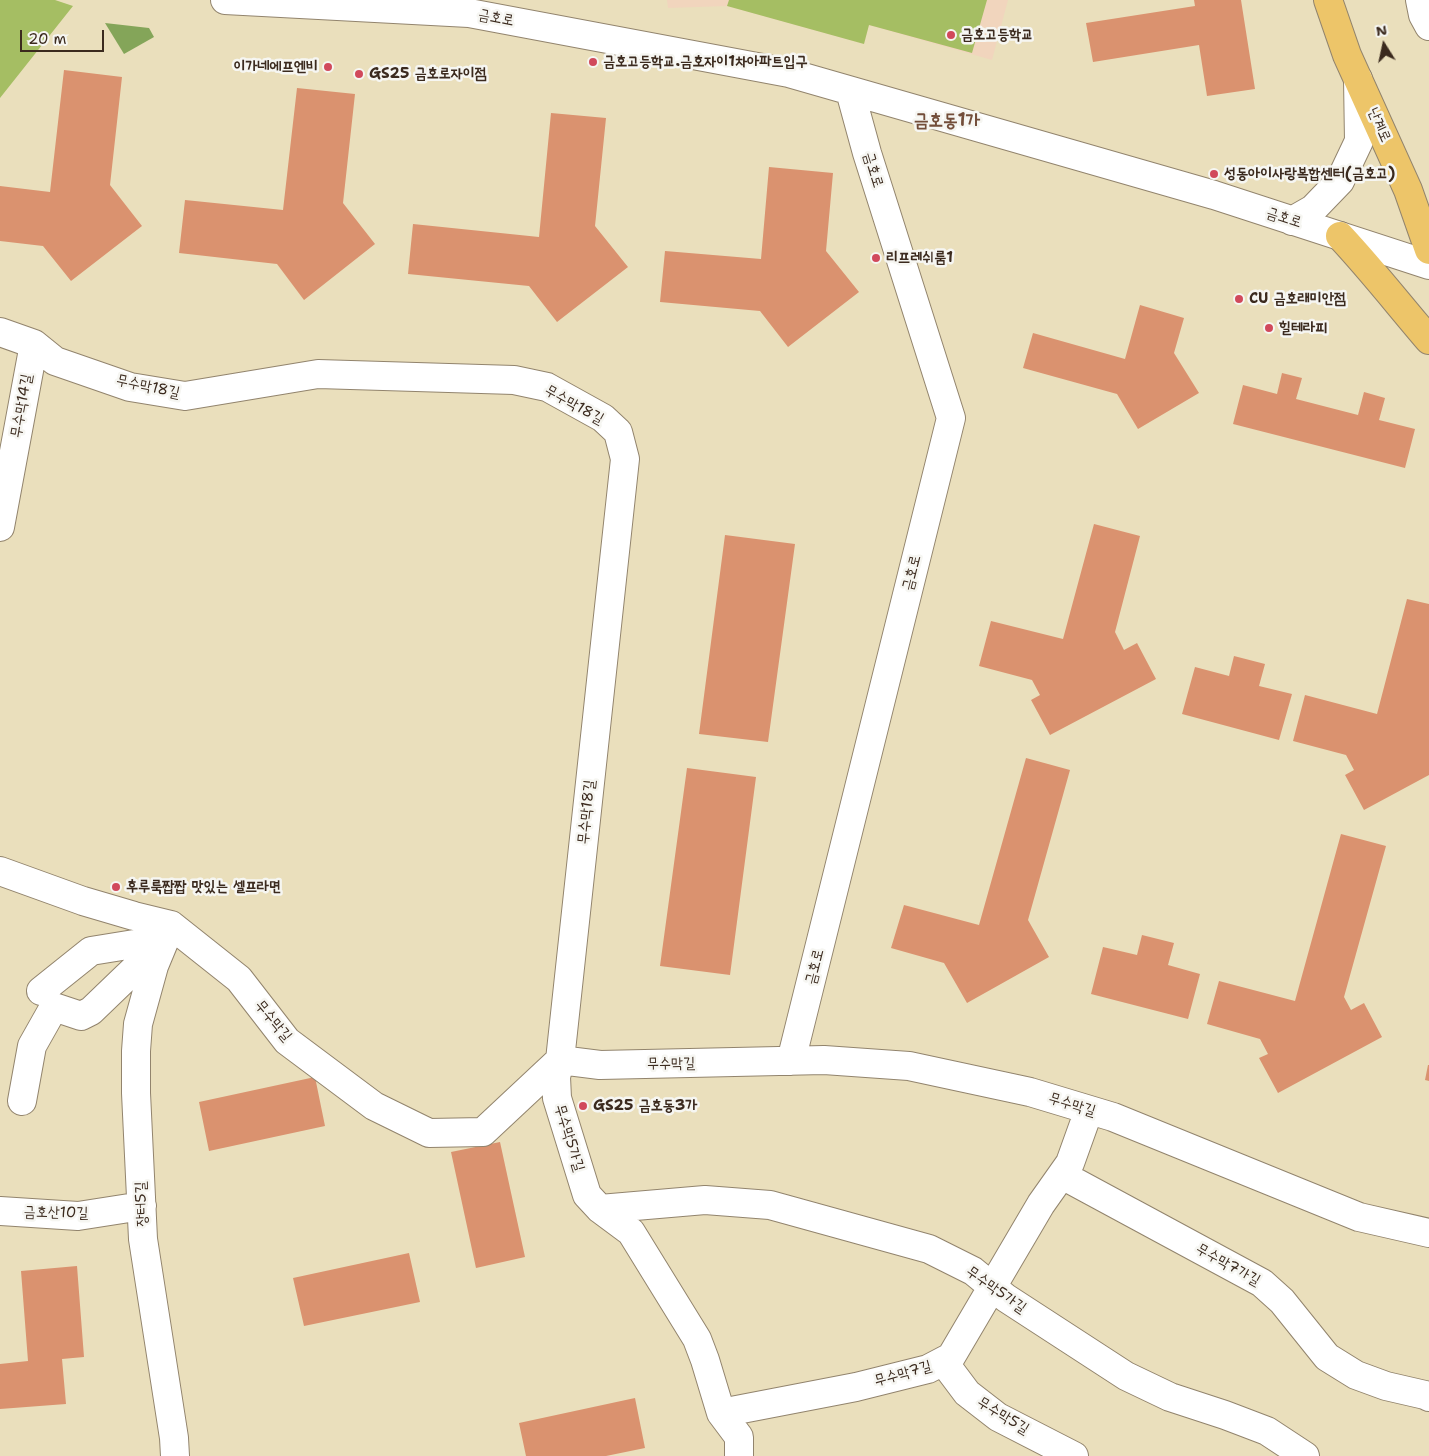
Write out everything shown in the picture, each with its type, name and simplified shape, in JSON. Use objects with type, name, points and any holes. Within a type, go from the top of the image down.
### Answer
[{"type":"main road","name":"난계로","points":[[1328,0],[1347,55],[1408,190],[1429,250]]},
{"type":"main road","points":[[1340,236],[1368,266],[1391,297],[1429,340]]},
{"type":"street","name":"금호로","points":[[225,0],[469,13],[789,73],[1214,196],[1429,265]]},
{"type":"street","points":[[1420,0],[1423,15],[1429,26]]},
{"type":"street","points":[[1292,221],[1313,210],[1340,181],[1360,141],[1358,79]]},
{"type":"street","name":"금호로","points":[[791,1061],[951,418],[867,153],[850,91]]},
{"type":"street","name":"무수막18길","points":[[0,332],[34,344],[55,360],[130,387],[185,396],[318,374],[514,380],[547,387],[603,418],[618,432],[626,459],[560,1060]]},
{"type":"street","name":"무수막14길","points":[[0,527],[34,344]]},
{"type":"street","name":"무수막길","points":[[0,872],[83,901],[165,939],[238,979],[287,1041],[374,1106],[429,1132],[483,1132],[560,1060],[600,1065],[824,1060],[910,1066],[1030,1092],[1113,1117],[1359,1217],[1429,1233]]},
{"type":"street","points":[[41,991],[91,951],[165,939]]},
{"type":"street","points":[[22,1100],[32,1046],[54,1007],[81,1016],[91,1011],[165,939]]},
{"type":"street","name":"장터5길","points":[[165,939],[140,1016],[136,1093],[144,1239],[174,1438],[175,1456]]},
{"type":"street","name":"무수막5가길","points":[[560,1060],[556,1077],[557,1098],[587,1195],[600,1209],[631,1232],[696,1339],[706,1360],[721,1413],[739,1437],[739,1456]]},
{"type":"street","name":"무수막7길","points":[[721,1413],[856,1387],[928,1369],[951,1357],[1041,1204],[1070,1163],[1090,1110]]},
{"type":"street","name":"무수막7가길","points":[[1062,1175],[1262,1283],[1282,1301],[1327,1357],[1356,1376],[1429,1397]]},
{"type":"street","name":"무수막5가길","points":[[600,1209],[705,1200],[770,1205],[929,1249],[973,1271],[1006,1298],[1126,1376],[1170,1397],[1267,1431],[1305,1456]]},
{"type":"street","name":"금호산10길","points":[[0,1211],[78,1216],[142,1206]]},
{"type":"street","name":"무수막5길","points":[[943,1361],[967,1393],[998,1417],[1074,1456]]},
{"type":"shaded area","name":"금호고등학교","points":[[667,0],[1008,0],[992,60],[869,25],[864,44],[727,6],[668,8]]},
{"type":"green space","points":[[0,0],[55,0],[73,6],[0,98]]},
{"type":"green space","name":"금호고등학교","points":[[729,0],[987,0],[972,53],[869,25],[864,44],[727,6]]},
{"type":"green space","points":[[105,23],[149,28],[154,37],[124,54]]},
{"type":"building","points":[[1194,0],[1241,0],[1255,89],[1207,96],[1199,45],[1093,62],[1086,23],[1195,6]]},
{"type":"building","points":[[64,70],[122,77],[110,185],[142,226],[71,281],[43,246],[0,241],[0,186],[50,192]]},
{"type":"building","points":[[297,88],[355,94],[343,203],[375,244],[304,300],[277,264],[179,253],[185,200],[283,210]]},
{"type":"building","points":[[551,113],[606,118],[595,226],[628,267],[557,322],[529,286],[408,274],[413,224],[539,237]]},
{"type":"building","points":[[769,167],[833,173],[826,251],[859,292],[788,347],[760,311],[660,302],[665,251],[761,259]]},
{"type":"building","points":[[1140,305],[1184,318],[1174,353],[1199,393],[1138,429],[1117,394],[1023,368],[1033,333],[1125,359]]},
{"type":"building","points":[[1282,373],[1302,378],[1296,399],[1358,415],[1364,392],[1385,398],[1379,420],[1415,429],[1405,468],[1233,424],[1243,385],[1277,394]]},
{"type":"building","points":[[1094,524],[1140,536],[1115,632],[1124,650],[1137,643],[1156,679],[1050,735],[1031,700],[1040,695],[1032,680],[979,666],[991,621],[1063,639]]},
{"type":"building","points":[[725,535],[795,544],[768,742],[699,734]]},
{"type":"building","points":[[1407,599],[1429,604],[1429,775],[1364,810],[1345,775],[1354,770],[1346,755],[1293,741],[1305,695],[1377,714]]},
{"type":"building","points":[[1234,656],[1265,664],[1259,686],[1292,694],[1279,740],[1182,714],[1195,667],[1229,676]]},
{"type":"building","points":[[1026,758],[1070,770],[1028,920],[1049,957],[967,1003],[944,963],[891,948],[904,905],[979,925]]},
{"type":"building","points":[[687,768],[756,777],[730,975],[660,966]]},
{"type":"building","points":[[1341,834],[1386,846],[1344,997],[1351,1010],[1364,1003],[1382,1037],[1278,1093],[1259,1058],[1268,1054],[1260,1039],[1207,1024],[1219,981],[1295,1001]]},
{"type":"building","points":[[1142,935],[1174,943],[1168,965],[1200,974],[1188,1019],[1091,994],[1103,947],[1137,955]]},
{"type":"building","points":[[1429,1065],[1429,1081],[1425,1080]]},
{"type":"building","points":[[315,1077],[325,1126],[209,1151],[199,1102]]},
{"type":"building","points":[[500,1142],[525,1257],[476,1268],[451,1152]]},
{"type":"building","points":[[409,1253],[420,1302],[304,1326],[293,1278]]},
{"type":"building","points":[[77,1266],[84,1357],[62,1359],[66,1404],[0,1409],[0,1364],[28,1361],[21,1271]]},
{"type":"building","points":[[635,1398],[645,1448],[606,1456],[526,1456],[519,1423]]},
{"type":"place","name":"금호고등학교","points":[[951,35]]},
{"type":"place","name":"금호고등학교.금호자이1차아파트입구","points":[[593,62]]},
{"type":"place","name":"이가네에프엔비","points":[[328,67]]},
{"type":"place","name":"GS25 금호로자이점","points":[[359,74]]},
{"type":"place","name":"성동아이사랑복합센터(금호고)","points":[[1214,174]]},
{"type":"place","name":"리프레쉬룸1","points":[[876,258]]},
{"type":"place","name":"CU 금호래미안점","points":[[1239,299]]},
{"type":"place","name":"힐테라피","points":[[1269,328]]},
{"type":"place","name":"후루룩짭짭 맛있는 셀프라면","points":[[116,887]]},
{"type":"place","name":"GS25 금호동3가","points":[[583,1106]]},
{"type":"district","name":"금호동1가","points":[[947,121]]}]
